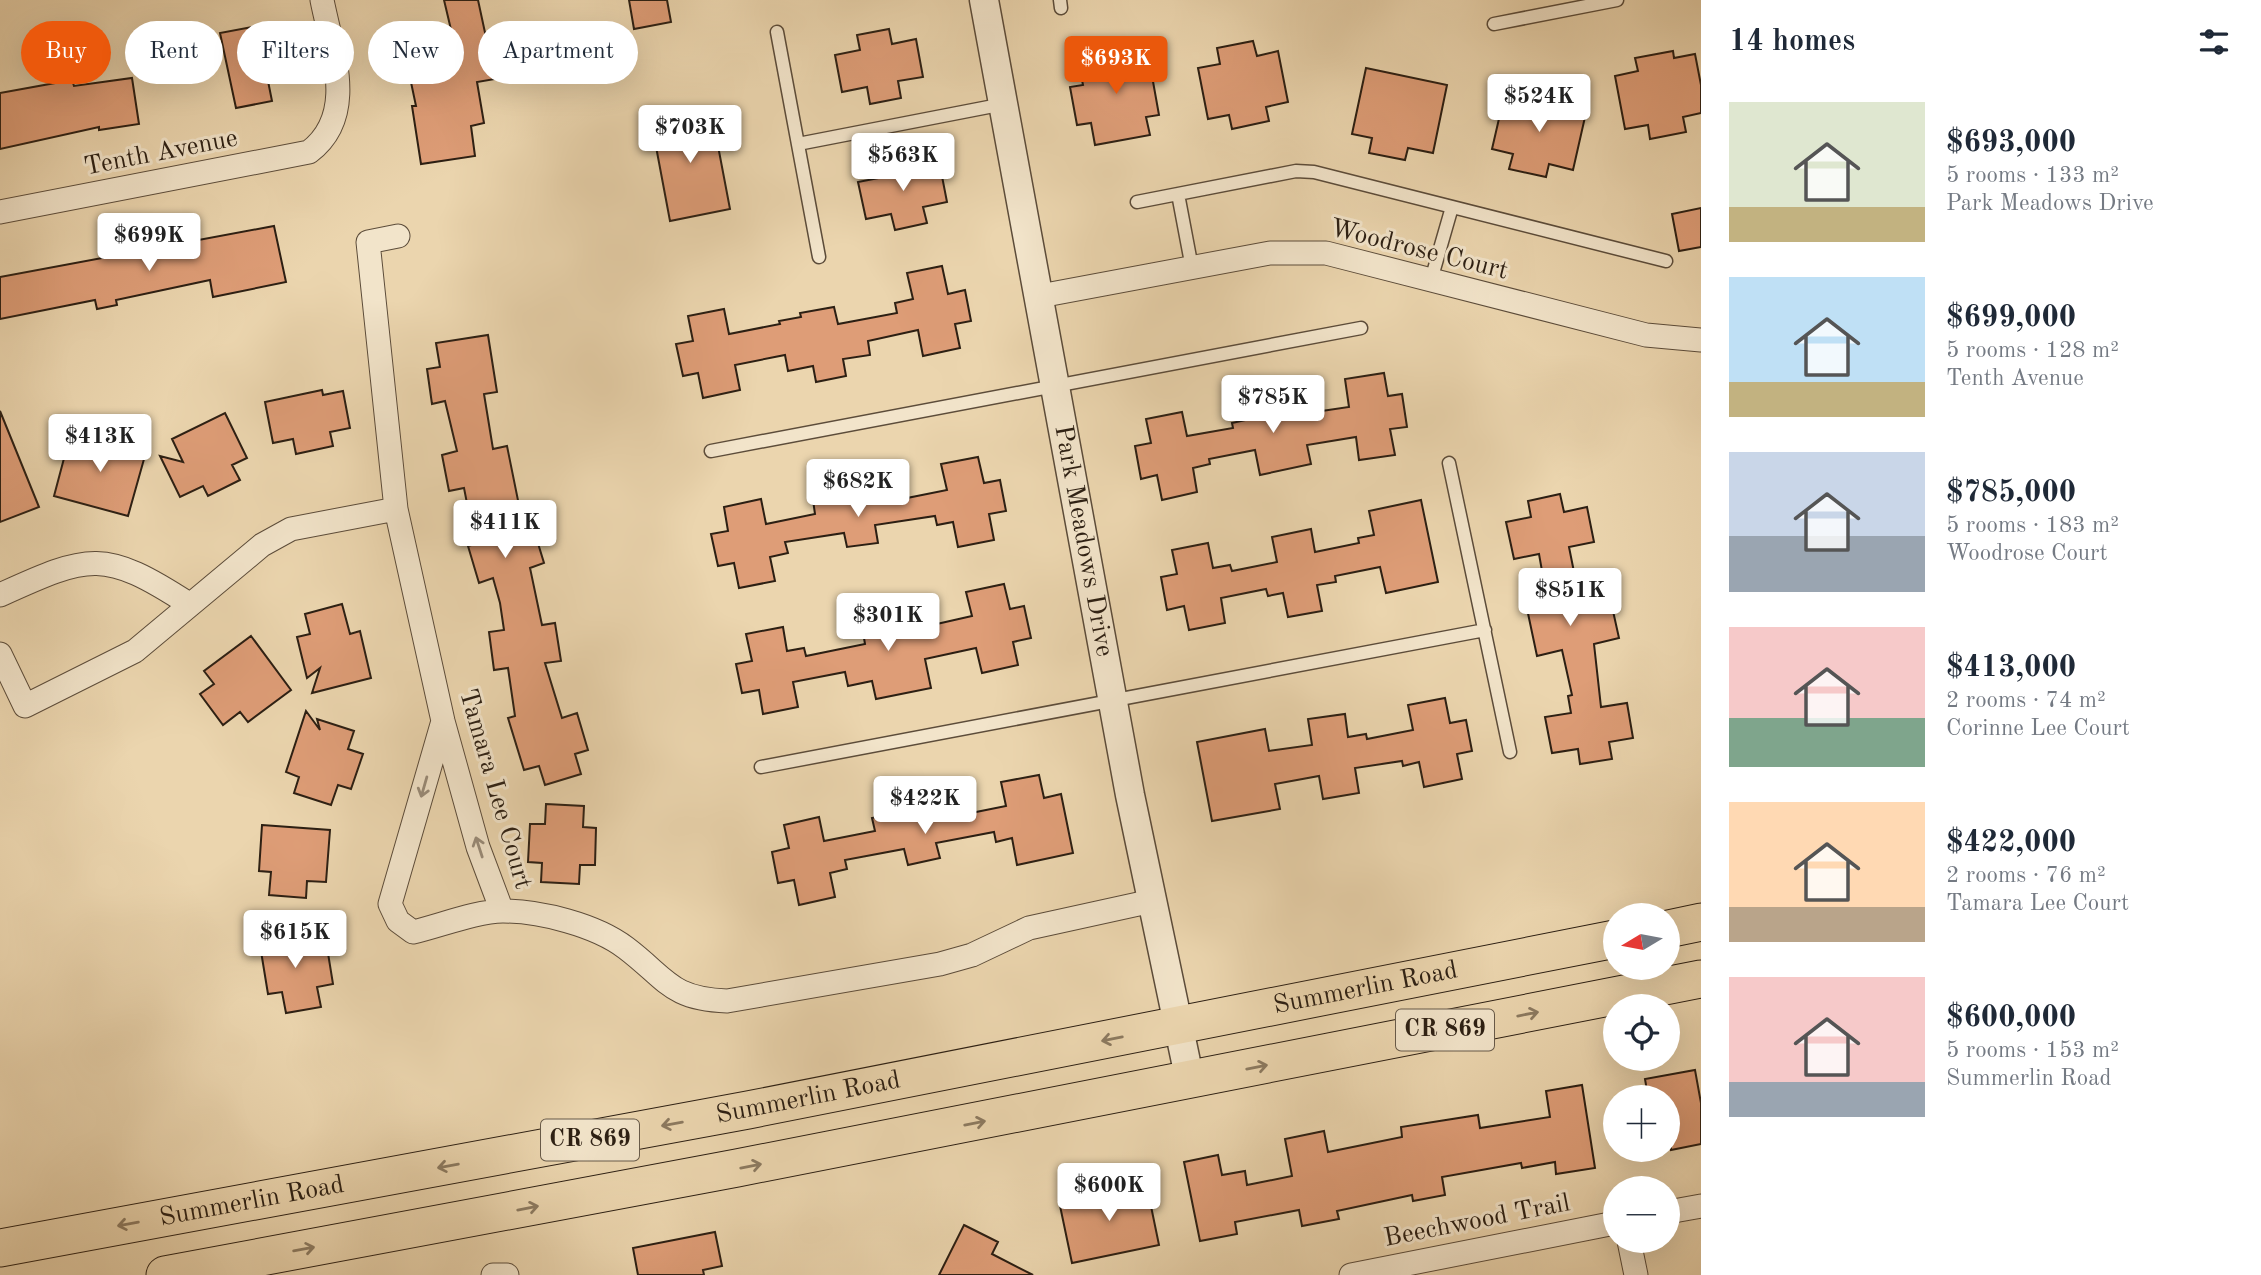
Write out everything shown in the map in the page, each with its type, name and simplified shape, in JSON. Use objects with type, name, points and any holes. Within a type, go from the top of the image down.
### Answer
[{"type":"main road","points":[[1680,926],[1701,922]]},
{"type":"main road","name":"Summerlin Road","points":[[0,1248],[748,1111],[1603,941]]},
{"type":"main road","name":"CR 869","points":[[165,1275],[1190,1081],[1701,979]]},
{"type":"street","name":"Tenth Avenue","points":[[0,212],[309,152],[326,137],[338,111],[338,93],[322,0]]},
{"type":"street","name":"Park Meadows Drive","points":[[984,0],[1152,901],[1190,1081]]},
{"type":"street","name":"Tamara Lee Court","points":[[398,236],[368,242],[396,509],[443,721],[478,847],[502,911],[566,920],[594,930],[624,946],[670,987],[697,1000],[727,1001],[940,964],[972,955],[1039,925],[1152,901]]},
{"type":"street","name":"Woodrose Court","points":[[1040,296],[1270,253],[1326,253],[1646,335],[1701,340]]},
{"type":"street","points":[[0,654],[25,706],[135,651],[262,545],[291,529],[396,509]]},
{"type":"street","points":[[0,595],[69,566],[99,562],[143,574],[189,604]]},
{"type":"street","points":[[443,721],[390,904],[398,921],[413,932],[502,911]]},
{"type":"street","points":[[1680,1210],[1701,1206]]},
{"type":"street","name":"Beechwood Trail","points":[[1350,1275],[1603,1225]]},
{"type":"street","points":[[1631,1253],[1636,1275]]},
{"type":"street","points":[[493,1275],[507,1275]]},
{"type":"lane","points":[[1494,24],[1617,0]]},
{"type":"lane","points":[[777,32],[819,257]]},
{"type":"lane","points":[[798,144],[1004,104]]},
{"type":"lane","points":[[1137,202],[1296,171],[1314,172],[1666,261]]},
{"type":"lane","points":[[1178,194],[1192,268]]},
{"type":"lane","points":[[1431,281],[1452,207]]},
{"type":"lane","points":[[711,451],[1361,328]]},
{"type":"lane","points":[[1449,463],[1510,752]]},
{"type":"lane","points":[[761,767],[1485,630]]},
{"type":"building","points":[[444,0],[478,0],[483,21],[478,21],[477,82],[484,123],[471,126],[475,156],[421,164],[411,84],[464,84],[464,21],[449,21]]},
{"type":"building","points":[[629,0],[667,0],[671,22],[638,28],[638,21],[633,21]]},
{"type":"building","points":[[889,29],[892,44],[916,39],[923,77],[898,81],[901,98],[870,104],[867,87],[842,92],[835,55],[860,50],[857,35]]},
{"type":"building","points":[[237,30],[237,84],[269,84],[272,101],[236,108],[223,47],[223,32]]},
{"type":"building","points":[[1253,41],[1257,56],[1278,51],[1288,102],[1266,107],[1269,121],[1232,129],[1229,115],[1208,119],[1198,68],[1220,64],[1217,48]]},
{"type":"building","points":[[1147,48],[1159,115],[1146,117],[1150,135],[1095,145],[1091,123],[1077,125],[1070,87],[1083,85],[1078,60]]},
{"type":"building","points":[[1673,51],[1674,58],[1695,54],[1701,85],[1701,113],[1683,117],[1686,132],[1650,139],[1648,125],[1625,129],[1615,76],[1638,71],[1635,58]]},
{"type":"building","points":[[1366,68],[1447,85],[1433,153],[1408,148],[1405,160],[1369,153],[1372,138],[1352,134]]},
{"type":"building","points":[[125,79],[125,84],[133,84],[139,124],[99,130],[99,127],[0,149],[0,93],[50,84],[74,86],[111,84],[111,81]]},
{"type":"building","points":[[1531,90],[1567,98],[1564,112],[1585,117],[1573,170],[1549,164],[1546,177],[1509,169],[1513,154],[1492,149],[1504,97],[1528,103]]},
{"type":"building","points":[[711,109],[730,209],[670,221],[651,120]]},
{"type":"building","points":[[912,155],[915,171],[940,166],[947,202],[923,207],[927,223],[895,230],[891,214],[866,219],[858,182],[884,177],[881,162]]},
{"type":"building","points":[[1701,208],[1701,247],[1679,251],[1672,214]]},
{"type":"building","points":[[274,226],[286,282],[213,297],[210,280],[116,300],[117,305],[97,309],[95,300],[0,319],[0,277]]},
{"type":"building","points":[[942,266],[948,294],[965,290],[971,321],[955,324],[960,348],[923,356],[918,330],[868,341],[870,355],[843,359],[846,376],[816,382],[813,366],[788,371],[785,355],[735,365],[740,390],[703,398],[698,373],[683,376],[676,344],[693,341],[688,316],[724,309],[729,334],[780,324],[779,321],[801,317],[800,313],[834,307],[838,324],[897,313],[895,303],[913,299],[907,273]]},
{"type":"building","points":[[488,335],[497,392],[484,394],[493,449],[507,446],[524,530],[533,527],[544,563],[530,568],[542,625],[555,623],[561,661],[545,663],[562,718],[577,713],[588,750],[575,754],[581,774],[545,785],[539,766],[524,770],[508,718],[515,716],[508,668],[494,670],[489,632],[504,630],[500,603],[493,578],[479,583],[468,546],[475,544],[464,488],[449,491],[442,455],[457,451],[445,401],[432,404],[427,369],[440,367],[436,343]]},
{"type":"building","points":[[1384,373],[1388,396],[1402,394],[1407,427],[1390,429],[1395,455],[1359,460],[1356,437],[1307,445],[1311,464],[1260,475],[1255,450],[1209,459],[1210,464],[1193,468],[1197,492],[1162,500],[1157,475],[1141,479],[1135,446],[1151,443],[1146,419],[1182,412],[1187,436],[1233,428],[1232,423],[1250,419],[1244,393],[1279,386],[1285,412],[1300,409],[1301,414],[1349,407],[1345,379]]},
{"type":"building","points":[[322,390],[323,395],[343,391],[350,428],[330,432],[333,446],[296,454],[293,439],[273,443],[265,402]]},
{"type":"building","points":[[0,411],[39,507],[0,522]]},
{"type":"building","points":[[225,413],[247,458],[232,465],[240,480],[208,496],[203,486],[180,497],[160,456],[183,462],[172,439]]},
{"type":"building","points":[[71,432],[146,452],[128,516],[54,496]]},
{"type":"building","points":[[978,457],[984,483],[1000,480],[1006,511],[989,514],[994,540],[958,547],[953,522],[937,525],[935,516],[875,525],[878,543],[847,547],[844,533],[785,542],[788,553],[770,557],[775,581],[739,588],[734,563],[718,566],[711,534],[728,531],[724,507],[761,499],[766,524],[815,514],[813,500],[837,496],[834,479],[866,474],[868,488],[895,484],[897,500],[947,490],[941,464]]},
{"type":"building","points":[[1560,494],[1564,512],[1587,507],[1594,542],[1569,547],[1578,592],[1584,591],[1588,607],[1611,602],[1619,638],[1594,644],[1601,707],[1627,703],[1633,738],[1609,742],[1612,759],[1580,764],[1578,749],[1552,753],[1545,717],[1571,713],[1568,696],[1572,695],[1562,650],[1537,656],[1526,604],[1547,599],[1539,554],[1514,559],[1506,522],[1531,517],[1528,501]]},
{"type":"building","points":[[1421,500],[1438,582],[1386,593],[1380,567],[1335,576],[1336,582],[1317,585],[1322,611],[1288,617],[1283,593],[1268,596],[1266,589],[1221,598],[1225,623],[1189,630],[1184,606],[1167,610],[1161,577],[1177,574],[1172,550],[1208,543],[1213,568],[1230,565],[1232,571],[1277,562],[1272,537],[1311,529],[1315,552],[1359,543],[1358,538],[1374,535],[1369,511]]},
{"type":"building","points":[[1004,584],[1010,609],[1024,606],[1031,638],[1013,642],[1018,665],[982,673],[976,648],[925,659],[931,688],[876,699],[872,681],[848,686],[845,672],[793,682],[798,707],[763,714],[759,690],[742,693],[736,664],[752,661],[746,634],[783,627],[787,651],[804,648],[806,656],[865,644],[863,632],[917,620],[919,628],[972,616],[966,592]]},
{"type":"building","points":[[342,604],[350,634],[360,631],[371,678],[312,693],[320,668],[307,678],[297,637],[310,634],[305,614]]},
{"type":"building","points":[[251,636],[291,690],[248,722],[240,712],[223,725],[200,694],[214,684],[204,671]]},
{"type":"building","points":[[1445,698],[1450,723],[1466,720],[1472,751],[1457,754],[1462,779],[1424,787],[1419,762],[1403,766],[1402,761],[1355,768],[1359,793],[1323,799],[1319,776],[1275,784],[1280,809],[1212,821],[1197,742],[1265,729],[1269,751],[1312,745],[1308,719],[1345,714],[1348,737],[1366,734],[1367,739],[1413,730],[1408,705]]},
{"type":"building","points":[[306,711],[320,730],[317,719],[354,731],[348,749],[363,754],[351,789],[338,785],[331,805],[294,793],[299,777],[286,772]]},
{"type":"building","points":[[1039,775],[1044,798],[1061,794],[1073,853],[1017,865],[1012,838],[996,842],[994,832],[936,843],[940,858],[908,865],[904,849],[845,860],[847,869],[830,873],[835,897],[799,905],[794,880],[778,883],[772,852],[789,848],[784,825],[819,817],[824,841],[875,831],[872,818],[898,813],[895,796],[925,790],[929,806],[953,801],[956,816],[1006,806],[1001,782]]},
{"type":"building","points":[[546,804],[584,806],[583,827],[596,828],[595,865],[580,865],[579,884],[541,882],[542,863],[528,862],[530,824],[545,824]]},
{"type":"building","points":[[262,825],[330,830],[326,882],[307,881],[306,898],[269,895],[271,872],[259,871]]},
{"type":"building","points":[[308,931],[311,950],[327,947],[333,984],[317,987],[321,1007],[286,1013],[282,992],[268,994],[259,939]]},
{"type":"building","points":[[1695,1070],[1701,1103],[1701,1144],[1680,1148],[1680,1085],[1646,1085],[1645,1079]]},
{"type":"building","points":[[1582,1085],[1595,1168],[1556,1174],[1555,1162],[1522,1168],[1521,1163],[1442,1177],[1445,1195],[1413,1201],[1412,1195],[1337,1211],[1339,1219],[1302,1226],[1299,1210],[1235,1222],[1237,1234],[1200,1241],[1184,1162],[1218,1155],[1222,1175],[1245,1171],[1247,1185],[1292,1176],[1285,1139],[1324,1131],[1328,1152],[1402,1137],[1401,1127],[1478,1115],[1480,1128],[1550,1117],[1546,1091]]},
{"type":"building","points":[[1146,1182],[1159,1245],[1072,1263],[1059,1201]]},
{"type":"building","points":[[964,1225],[998,1242],[992,1254],[1033,1275],[939,1275]]},
{"type":"building","points":[[715,1232],[722,1266],[703,1270],[704,1275],[638,1275],[633,1248]]}]
